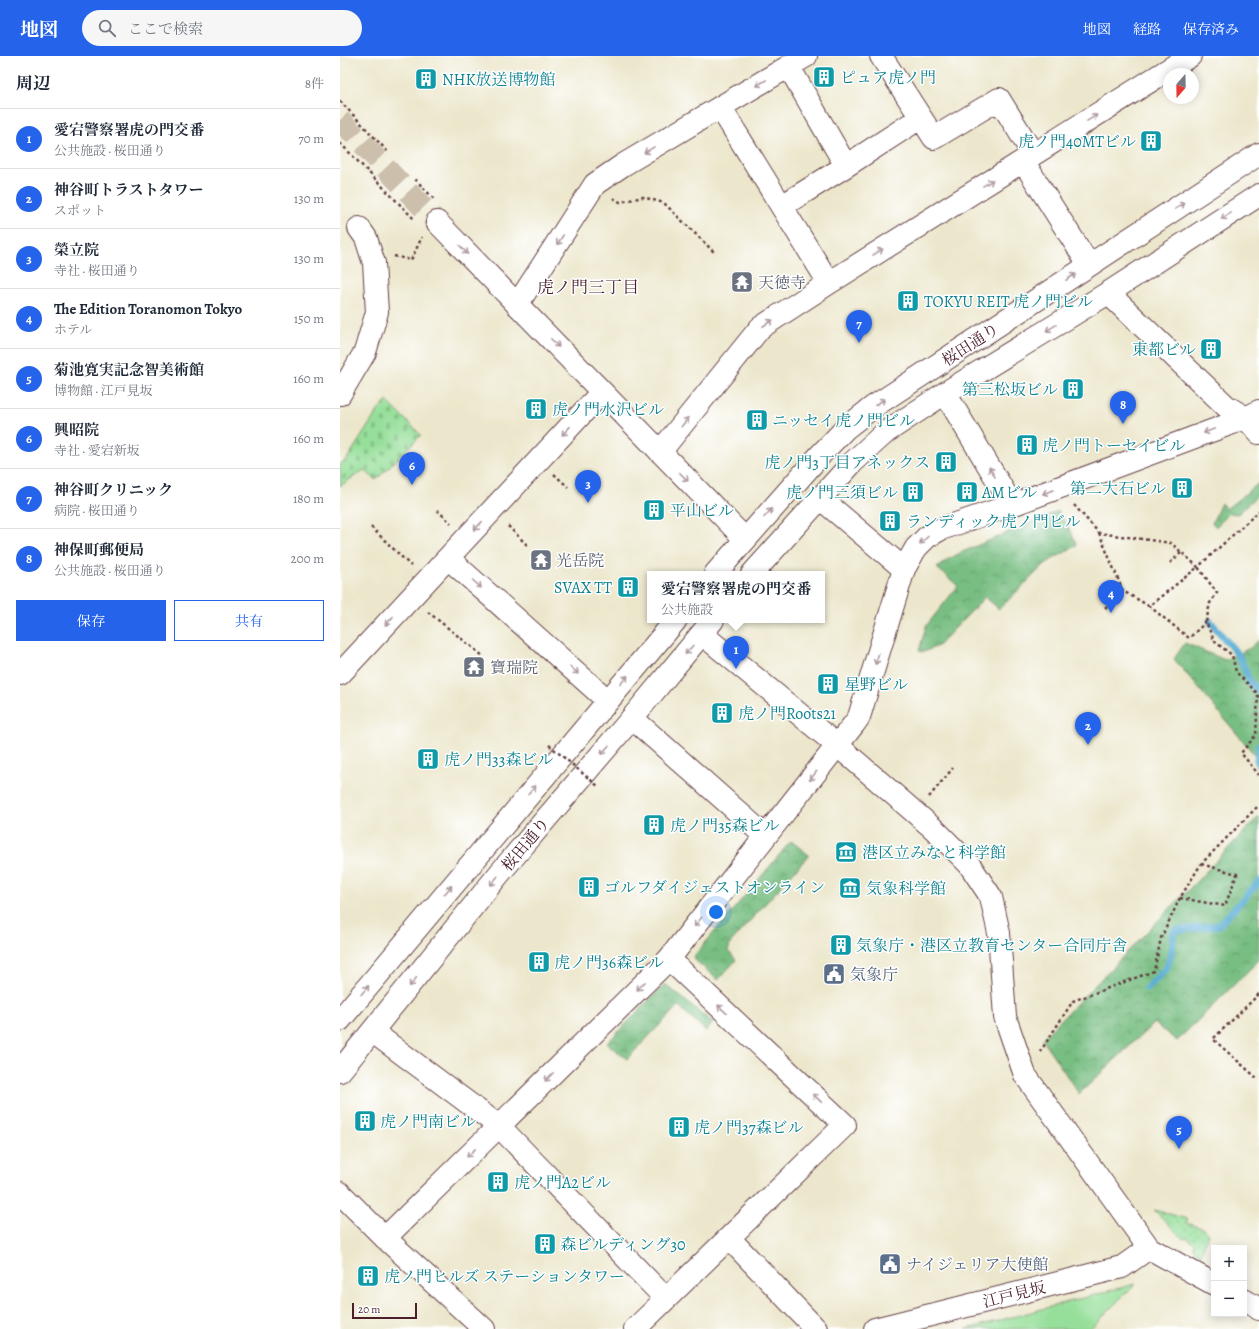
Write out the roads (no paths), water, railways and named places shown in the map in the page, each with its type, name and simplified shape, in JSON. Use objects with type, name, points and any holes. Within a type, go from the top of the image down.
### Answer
[{"type":"main road","points":[[881,56],[934,138],[999,98],[1028,158],[1089,265]]},
{"type":"main road","points":[[660,452],[760,328],[829,282],[1190,56]]},
{"type":"main road","points":[[517,304],[595,184],[623,165],[798,62],[846,166]]},
{"type":"main road","points":[[720,107],[829,282]]},
{"type":"main road","points":[[782,206],[920,118]]},
{"type":"main road","name":"桜田通り","points":[[718,571],[821,454],[846,428],[873,407],[1259,154]]},
{"type":"main road","name":"桜田通り","points":[[755,571],[852,463],[886,432],[945,393],[1108,293],[1259,195]]},
{"type":"main road","points":[[340,394],[365,352],[377,312],[374,263],[366,238],[360,228]]},
{"type":"main road","points":[[430,228],[517,304],[745,539]]},
{"type":"main road","points":[[1108,293],[1226,406],[1254,421]]},
{"type":"main road","points":[[340,674],[602,392]]},
{"type":"main road","points":[[945,393],[1012,505]]},
{"type":"main road","points":[[385,1238],[669,959],[822,763],[838,746],[859,717],[904,569],[916,548],[927,537],[941,529],[1254,421]]},
{"type":"main road","points":[[820,498],[904,569]]},
{"type":"main road","points":[[448,558],[607,700]]},
{"type":"main road","name":"桜田通り","points":[[340,1020],[607,700],[673,623]]},
{"type":"main road","points":[[708,627],[838,746],[935,830],[969,864],[991,897],[999,933],[1005,1017],[1025,1075],[1149,1248],[1211,1282]]},
{"type":"main road","name":"桜田通り","points":[[340,1071],[499,874],[708,627]]},
{"type":"main road","points":[[632,718],[765,836]]},
{"type":"main road","points":[[635,1329],[845,1125],[669,959]]},
{"type":"main road","points":[[373,1032],[499,1126],[666,1299]]},
{"type":"main road","points":[[340,1193],[385,1238],[484,1329]]},
{"type":"main road","points":[[729,1238],[816,1329]]},
{"type":"main road","name":"江戸見坂","points":[[875,1329],[1122,1266],[1149,1248]]},
{"type":"main road","points":[[1247,1302],[1259,1310]]},
{"type":"waterway","points":[[1210,621],[1239,656],[1250,682],[1259,692]]},
{"type":"waterway","points":[[1259,746],[1257,760],[1259,764]]},
{"type":"waterway","points":[[1147,988],[1167,967],[1172,951],[1174,931],[1219,925],[1259,882]]},
{"type":"tunnel","points":[[340,120],[437,222]]},
{"type":"place","name":"ピュア虎ノ門","points":[[824,77]]},
{"type":"place","name":"NHK放送博物館","points":[[426,79]]},
{"type":"place","name":"虎ノ門40MTビル","points":[[1151,141]]},
{"type":"place","name":"天徳寺","points":[[742,282]]},
{"type":"place","name":"TOKYU REIT 虎ノ門ビル","points":[[908,301]]},
{"type":"place","name":"神谷町クリニック","points":[[859,343]]},
{"type":"place","name":"東都ビル","points":[[1211,349]]},
{"type":"place","name":"第三松坂ビル","points":[[1073,389]]},
{"type":"place","name":"虎ノ門水沢ビル","points":[[536,409]]},
{"type":"place","name":"ニッセイ虎ノ門ビル","points":[[757,420]]},
{"type":"place","name":"神保町郵便局","points":[[1123,424]]},
{"type":"place","name":"虎ノ門トーセイビル","points":[[1027,445]]},
{"type":"place","name":"虎ノ門3丁目アネックス","points":[[946,462]]},
{"type":"place","name":"興昭院","points":[[412,485]]},
{"type":"place","name":"第二大石ビル","points":[[1182,488]]},
{"type":"place","name":"虎ノ門三須ビル","points":[[913,492]]},
{"type":"place","name":"AMビル","points":[[967,492]]},
{"type":"place","name":"榮立院","points":[[588,503]]},
{"type":"place","name":"平山ビル","points":[[654,510]]},
{"type":"place","name":"ランディック虎ノ門ビル","points":[[890,521]]},
{"type":"place","name":"光岳院","points":[[541,560]]},
{"type":"place","name":"SVAX TT","points":[[628,587]]},
{"type":"place","name":"The Edition Toranomon Tokyo","points":[[1111,613]]},
{"type":"place","name":"寶瑞院","points":[[474,667]]},
{"type":"place","name":"愛宕警察署虎の門交番","points":[[736,669]]},
{"type":"place","name":"星野ビル","points":[[828,684]]},
{"type":"place","name":"虎ノ門Roots21","points":[[722,713]]},
{"type":"place","name":"神谷町トラストタワー","points":[[1088,745]]},
{"type":"place","name":"虎ノ門33森ビル","points":[[428,759]]},
{"type":"place","name":"虎ノ門35森ビル","points":[[654,825]]},
{"type":"place","name":"港区立みなと科学館","points":[[846,852]]},
{"type":"place","name":"ゴルフダイジェストオンライン","points":[[589,887]]},
{"type":"place","name":"気象科学館","points":[[850,888]]},
{"type":"place","name":"気象庁・港区立教育センター合同庁舎","points":[[841,945]]},
{"type":"place","name":"虎ノ門36森ビル","points":[[539,962]]},
{"type":"place","name":"気象庁","points":[[834,974]]},
{"type":"place","name":"虎ノ門南ビル","points":[[365,1121]]},
{"type":"place","name":"虎ノ門37森ビル","points":[[679,1127]]},
{"type":"place","name":"菊池寛実記念智美術館","points":[[1179,1149]]},
{"type":"place","name":"虎ノ門A2ビル","points":[[498,1182]]},
{"type":"place","name":"森ビルディング30","points":[[545,1244]]},
{"type":"place","name":"ナイジェリア大使館","points":[[890,1264]]},
{"type":"place","name":"虎ノ門ヒルズ ステーションタワー","points":[[368,1276]]},
{"type":"district","name":"虎ノ門三丁目","points":[[588,287]]}]
